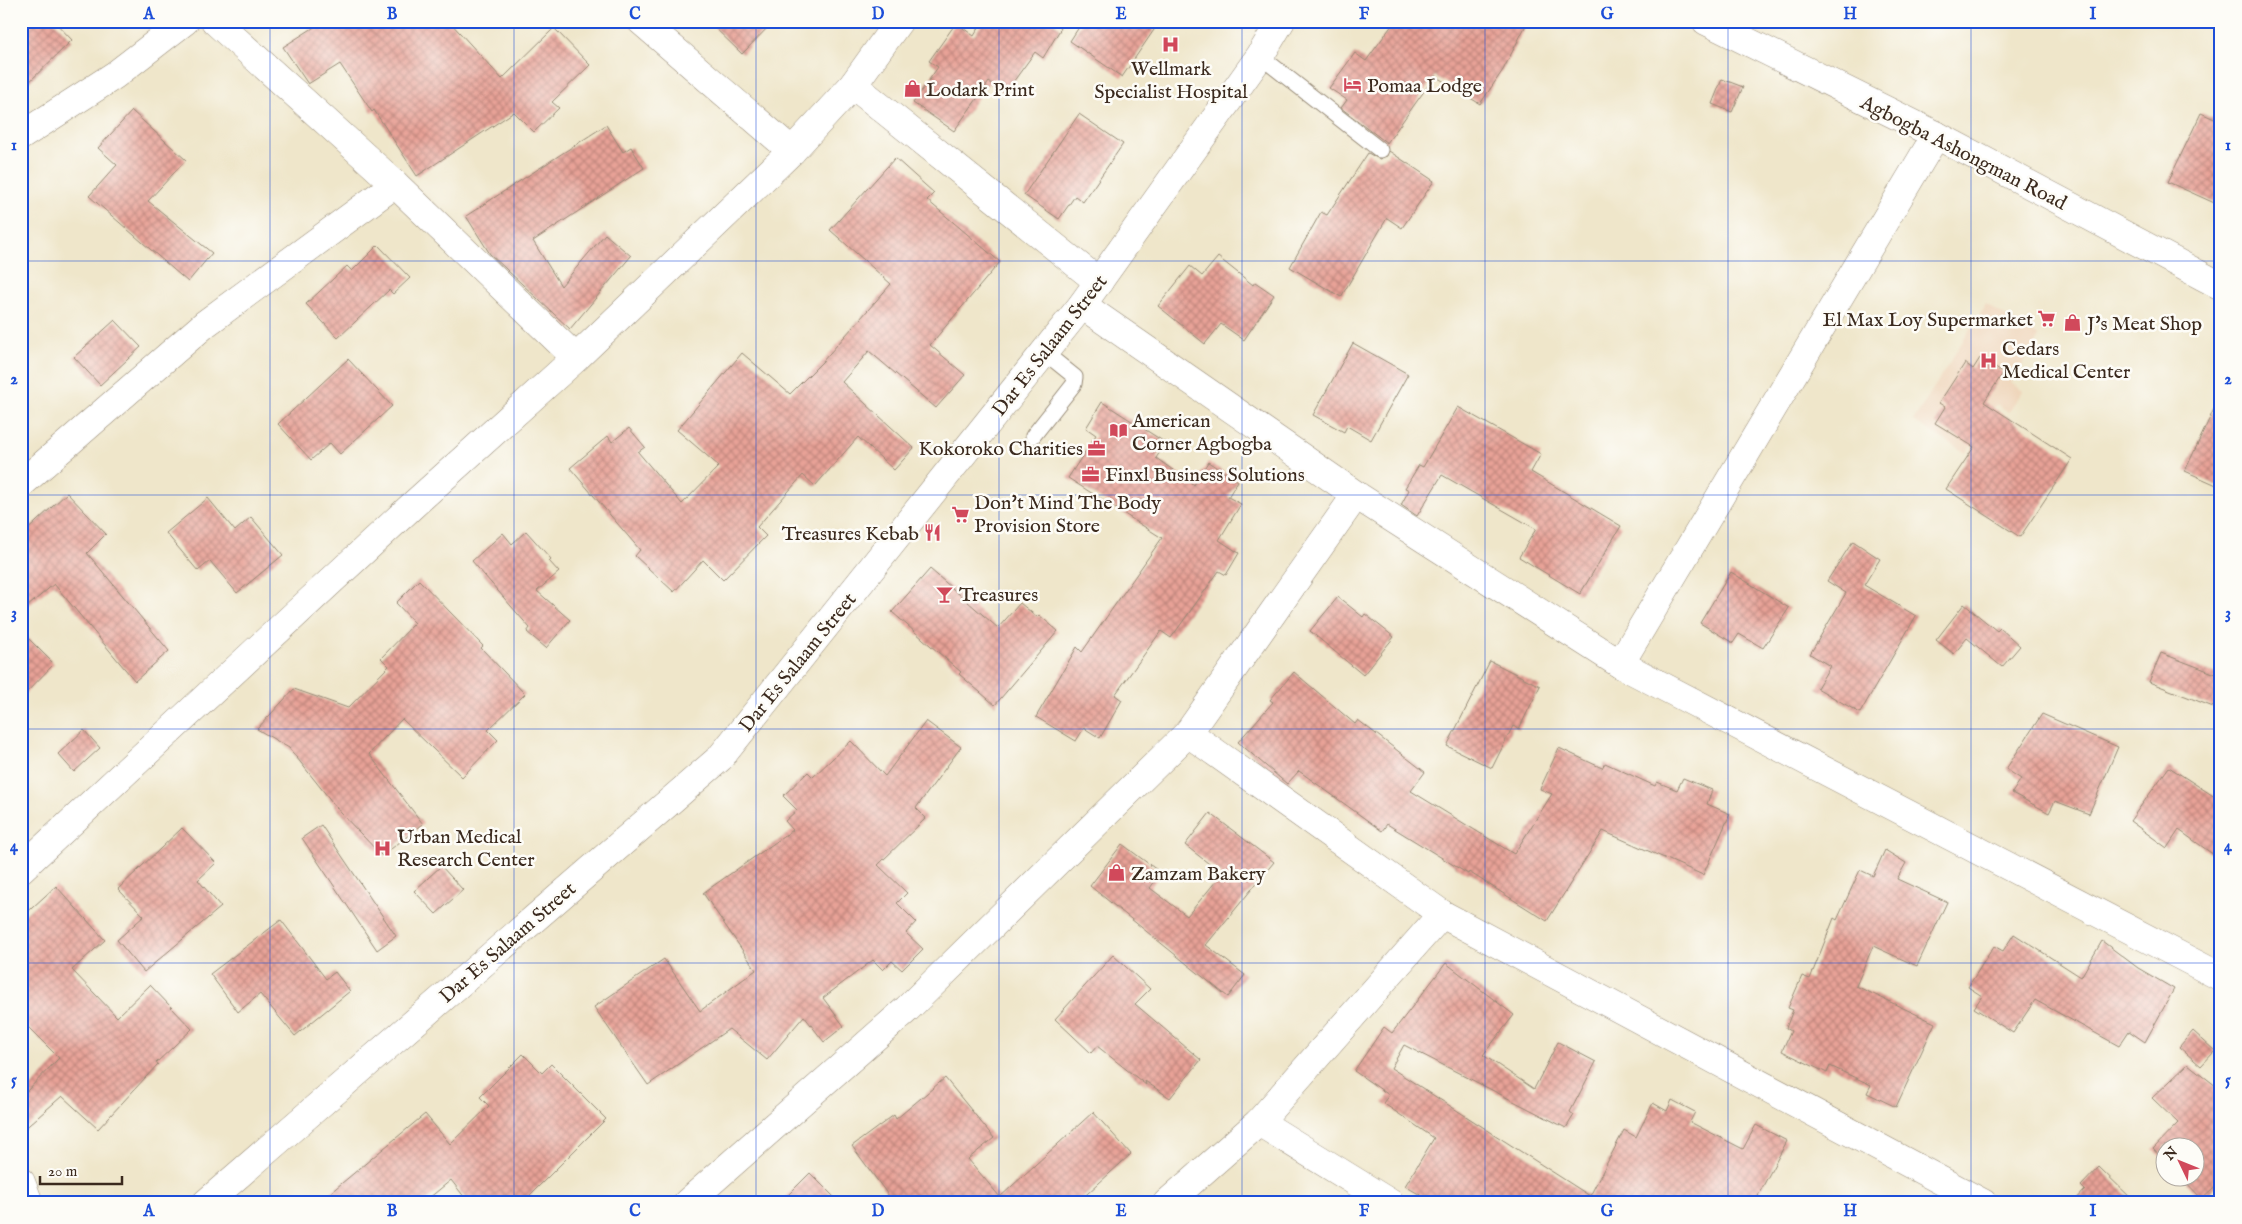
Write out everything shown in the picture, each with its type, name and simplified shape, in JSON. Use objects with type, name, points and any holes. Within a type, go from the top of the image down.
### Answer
[{"type":"street","points":[[21,136],[115,75],[185,21]]},
{"type":"street","points":[[215,21],[395,184],[576,358]]},
{"type":"street","points":[[641,21],[792,150]]},
{"type":"street","points":[[21,868],[413,504],[576,358],[792,150],[853,85],[899,21]]},
{"type":"street","name":"Dar Es Salaam Street","points":[[206,1203],[720,758],[1082,305],[1260,56],[1281,21]]},
{"type":"street","name":"Agbogba Ashongman Road","points":[[1706,21],[1936,135],[2221,286]]},
{"type":"street","points":[[853,85],[1099,282]]},
{"type":"street","points":[[1620,664],[1936,135]]},
{"type":"street","points":[[21,484],[205,324],[395,184]]},
{"type":"street","points":[[1082,305],[1356,495],[1620,664],[2221,976]]},
{"type":"street","points":[[687,1203],[907,1009],[1188,733],[1356,495]]},
{"type":"street","points":[[1188,733],[1442,914],[1983,1203]]},
{"type":"street","points":[[1167,1203],[1259,1122],[1442,914]]},
{"type":"street","points":[[1259,1122],[1390,1203]]},
{"type":"street","points":[[21,1182],[29,1203]]},
{"type":"lane","points":[[1260,56],[1380,150]]},
{"type":"lane","points":[[1033,436],[1074,384],[1075,377],[1044,352]]},
{"type":"shaded area","name":"Cedars Medical Center","points":[[1986,304],[2039,337],[2011,383],[2023,391],[2009,412],[1996,404],[1966,453],[1913,421]]},
{"type":"building","points":[[21,21],[54,21],[72,40],[21,90]]},
{"type":"building","points":[[324,21],[449,21],[502,79],[554,28],[590,65],[552,102],[559,108],[534,132],[514,112],[417,176],[374,110],[372,112],[340,64],[308,84],[283,47]]},
{"type":"building","points":[[708,21],[774,21],[742,54]]},
{"type":"building","points":[[983,21],[1050,21],[1061,28],[1043,58],[1035,52],[1005,93],[989,82],[954,131],[913,103],[938,67],[929,61],[956,23],[974,36]]},
{"type":"building","points":[[1083,21],[1160,21],[1122,77],[1070,41]]},
{"type":"building","points":[[1395,21],[1528,21],[1503,70],[1480,104],[1435,76],[1387,143],[1341,108],[1347,100],[1329,88],[1355,53],[1366,61]]},
{"type":"building","points":[[1722,79],[1743,87],[1732,112],[1712,104]]},
{"type":"building","points":[[132,111],[186,160],[148,201],[212,253],[188,282],[89,196],[117,165],[98,148]]},
{"type":"building","points":[[2201,113],[2221,122],[2221,206],[2168,182]]},
{"type":"building","points":[[1079,114],[1123,144],[1083,202],[1075,196],[1059,219],[1024,195]]},
{"type":"building","points":[[606,125],[623,152],[631,147],[644,168],[533,241],[561,286],[605,234],[631,256],[570,329],[490,254],[466,216]]},
{"type":"building","points":[[1389,151],[1434,181],[1402,228],[1387,218],[1341,297],[1290,267],[1321,212],[1327,215],[1368,153],[1379,159],[1387,156]]},
{"type":"building","points":[[895,158],[934,193],[927,200],[1000,262],[930,345],[965,375],[936,408],[869,351],[842,382],[914,448],[894,470],[858,437],[815,486],[803,475],[757,527],[766,536],[723,580],[703,560],[674,592],[635,556],[640,550],[570,468],[608,436],[612,442],[629,428],[645,447],[638,452],[682,504],[719,466],[677,430],[742,353],[790,394],[822,362],[891,284],[830,230]]},
{"type":"building","points":[[378,245],[410,278],[393,294],[389,290],[338,338],[306,304],[347,266],[352,271]]},
{"type":"building","points":[[1218,257],[1253,285],[1255,282],[1274,295],[1244,340],[1221,324],[1205,344],[1158,306],[1190,266],[1202,276]]},
{"type":"building","points":[[115,320],[141,347],[100,385],[74,357]]},
{"type":"building","points":[[1353,343],[1408,374],[1371,440],[1347,426],[1344,432],[1313,415]]},
{"type":"building","points":[[1980,358],[2003,373],[1984,402],[2072,459],[2020,537],[1946,489],[1974,447],[1935,423],[1945,407],[1939,403],[1965,363],[1973,369]]},
{"type":"building","points":[[348,359],[392,406],[340,454],[330,443],[311,460],[278,424]]},
{"type":"building","points":[[2221,394],[2221,487],[2185,471]]},
{"type":"building","points":[[1102,402],[1166,443],[1156,458],[1194,485],[1208,462],[1238,481],[1228,497],[1241,504],[1219,540],[1239,553],[1226,575],[1219,571],[1171,638],[1161,631],[1115,695],[1122,700],[1100,738],[1084,728],[1076,741],[1036,717],[1077,647],[1082,652],[1162,538],[1068,478],[1096,435],[1086,428]]},
{"type":"building","points":[[1458,407],[1541,454],[1531,472],[1621,526],[1580,594],[1519,557],[1536,529],[1442,475],[1417,516],[1401,505],[1409,490],[1405,488],[1419,465],[1423,467]]},
{"type":"building","points":[[67,493],[106,534],[87,553],[169,651],[135,681],[54,584],[21,612],[21,536]]},
{"type":"building","points":[[208,498],[235,531],[251,517],[283,555],[237,593],[210,561],[198,571],[166,533]]},
{"type":"building","points":[[526,531],[551,559],[549,561],[559,572],[537,591],[570,620],[546,648],[527,632],[530,628],[472,561],[503,533],[512,544]]},
{"type":"building","points":[[1853,541],[1880,559],[1864,585],[1916,616],[1860,713],[1817,688],[1830,666],[1810,654],[1846,593],[1827,581]]},
{"type":"building","points":[[930,569],[998,628],[1020,603],[1037,617],[1039,615],[1058,631],[995,705],[959,674],[961,672],[892,612]]},
{"type":"building","points":[[1731,572],[1789,608],[1763,648],[1739,634],[1733,643],[1700,623]]},
{"type":"building","points":[[419,580],[483,646],[481,648],[525,694],[488,730],[498,740],[462,777],[402,719],[369,754],[423,824],[382,856],[340,812],[289,748],[257,729],[294,689],[348,708],[389,666],[381,658],[415,623],[396,603]]},
{"type":"building","points":[[1338,597],[1363,617],[1365,614],[1394,637],[1363,675],[1310,631]]},
{"type":"building","points":[[1964,604],[1997,631],[2000,628],[2020,646],[2002,667],[1967,638],[1954,654],[1936,640]]},
{"type":"building","points":[[21,631],[54,664],[21,698]]},
{"type":"building","points":[[2161,653],[2221,676],[2221,710],[2149,682]]},
{"type":"building","points":[[1490,661],[1540,686],[1519,729],[1513,726],[1492,768],[1447,746]]},
{"type":"building","points":[[1294,672],[1355,724],[1358,720],[1425,772],[1411,791],[1514,854],[1552,794],[1540,789],[1559,748],[1602,768],[1605,763],[1655,786],[1657,782],[1677,790],[1683,778],[1712,790],[1707,804],[1730,814],[1703,875],[1603,831],[1547,921],[1387,824],[1382,831],[1299,771],[1287,784],[1238,742],[1273,702],[1270,700]]},
{"type":"building","points":[[2042,714],[2118,747],[2089,814],[2055,801],[2049,813],[2012,793],[2021,779],[2006,769]]},
{"type":"building","points":[[926,721],[961,747],[916,808],[926,818],[878,865],[907,893],[897,903],[916,922],[906,933],[923,949],[902,970],[892,961],[883,970],[873,960],[823,998],[844,1026],[824,1042],[804,1016],[767,1060],[729,1029],[648,1085],[594,1007],[664,959],[700,1011],[756,970],[703,893],[793,830],[785,821],[797,810],[783,796],[808,772],[813,777],[851,741],[885,776]]},
{"type":"building","points":[[84,730],[100,748],[74,772],[58,754]]},
{"type":"building","points":[[2169,767],[2221,801],[2221,860],[2179,830],[2167,848],[2130,821]]},
{"type":"building","points":[[1210,813],[1274,862],[1206,945],[1245,975],[1228,997],[1090,886],[1122,844],[1161,873],[1150,888],[1187,916],[1222,874],[1185,845]]},
{"type":"building","points":[[321,825],[396,936],[377,950],[302,838]]},
{"type":"building","points":[[182,828],[216,863],[198,880],[221,907],[144,972],[117,940],[144,916],[118,889]]},
{"type":"building","points":[[1885,850],[1906,863],[1897,879],[1947,902],[1917,966],[1873,946],[1856,986],[1935,1023],[1896,1107],[1867,1093],[1871,1085],[1830,1066],[1827,1073],[1782,1051],[1791,1031],[1786,1028],[1793,1010],[1788,1008],[1802,976],[1810,979],[1834,918],[1837,920],[1860,870],[1873,876]]},
{"type":"building","points":[[441,866],[463,890],[436,914],[414,891]]},
{"type":"building","points":[[56,886],[105,940],[72,970],[117,1017],[150,985],[192,1029],[156,1063],[158,1064],[98,1129],[62,1096],[21,1132],[21,1097],[59,1058],[21,1020],[21,918]]},
{"type":"building","points":[[281,920],[326,979],[335,972],[350,991],[295,1036],[260,994],[238,1012],[210,974]]},
{"type":"building","points":[[2014,934],[2081,977],[2102,941],[2138,968],[2174,989],[2145,1042],[2129,1031],[2119,1046],[2035,1000],[2013,1033],[1974,1008],[1982,996],[1968,987],[1994,946],[2003,951]]},
{"type":"building","points":[[1113,955],[1150,989],[1135,1004],[1201,1060],[1170,1098],[1145,1081],[1146,1085],[1097,1046],[1091,1053],[1055,1019]]},
{"type":"building","points":[[1446,963],[1514,1015],[1483,1055],[1534,1089],[1558,1042],[1596,1062],[1570,1112],[1574,1115],[1566,1128],[1404,1045],[1391,1068],[1590,1196],[1624,1130],[1636,1137],[1653,1103],[1667,1111],[1672,1100],[1695,1112],[1690,1122],[1743,1149],[1756,1125],[1787,1141],[1754,1203],[1434,1203],[1405,1186],[1434,1138],[1383,1103],[1389,1095],[1354,1071],[1384,1027],[1392,1033]]},
{"type":"building","points":[[2193,1031],[2215,1051],[2201,1066],[2179,1047]]},
{"type":"building","points":[[523,1054],[542,1073],[551,1064],[606,1119],[522,1203],[469,1203],[451,1180],[423,1203],[318,1203],[425,1114],[450,1144],[489,1106],[480,1097]]},
{"type":"building","points":[[2188,1064],[2221,1090],[2221,1182],[2202,1199],[2190,1186],[2204,1186],[2204,1136],[2166,1136],[2178,1123],[2152,1098]]},
{"type":"building","points":[[945,1078],[994,1138],[968,1159],[1000,1197],[1093,1112],[1131,1154],[1077,1203],[894,1203],[852,1146],[894,1115],[896,1119]]},
{"type":"building","points":[[2099,1167],[2136,1203],[2073,1203],[2085,1190],[2081,1186]]},
{"type":"building","points":[[810,1173],[840,1203],[780,1203]]},
{"type":"place","name":"Wellmark Specialist Hospital","points":[[1171,44]]},
{"type":"place","name":"Pomaa Lodge","points":[[1353,85]]},
{"type":"place","name":"Lodark Print","points":[[912,89]]},
{"type":"place","name":"El Max Loy Supermarket","points":[[2047,319]]},
{"type":"place","name":"J's Meat Shop","points":[[2073,323]]},
{"type":"place","name":"Cedars Medical Center","points":[[1988,360]]},
{"type":"place","name":"American Corner Agbogba","points":[[1118,431]]},
{"type":"place","name":"Kokoroko Charities","points":[[1097,448]]},
{"type":"place","name":"Finxl Business Solutions","points":[[1091,474]]},
{"type":"place","name":"Don't Mind The Body Provision Store","points":[[960,514]]},
{"type":"place","name":"Treasures Kebab","points":[[933,533]]},
{"type":"place","name":"Treasures","points":[[945,594]]},
{"type":"place","name":"Urban Medical Research Center","points":[[383,848]]},
{"type":"place","name":"Zamzam Bakery","points":[[1117,873]]}]
